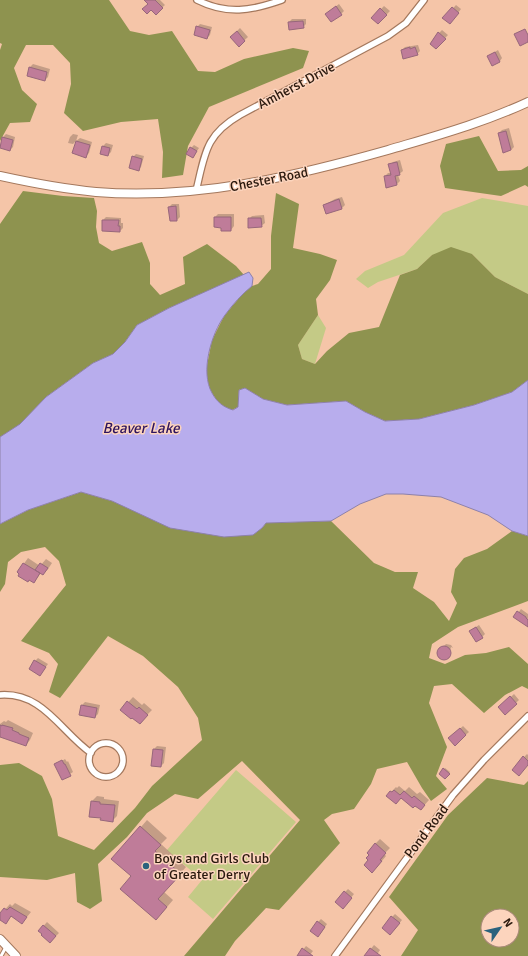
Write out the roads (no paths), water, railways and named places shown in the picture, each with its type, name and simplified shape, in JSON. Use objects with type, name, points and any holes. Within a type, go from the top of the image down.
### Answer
[{"type":"main road","name":"Chester Road","points":[[0,176],[38,184],[95,192],[129,193],[196,191],[266,181],[351,160],[433,136],[497,115],[528,102]]},
{"type":"main road","points":[[0,939],[16,956]]},
{"type":"street","points":[[197,0],[214,7],[238,11],[262,7],[282,0]]},
{"type":"street","name":"Amherst Drive","points":[[196,191],[207,149],[214,135],[226,124],[240,115],[388,36],[406,23],[424,0]]},
{"type":"street","points":[[0,695],[18,696],[38,704],[45,709],[74,739],[91,753]]},
{"type":"street","name":"Pond Road","points":[[335,956],[457,789],[528,716]]},
{"type":"street","points":[[100,744],[112,744],[120,750],[123,755],[122,767],[112,776],[105,777],[99,775],[90,766],[91,753],[100,744]]},
{"type":"lane","points":[[1,956],[7,946]]},
{"type":"water","name":"Beaver Lake","points":[[249,272],[253,278],[252,286],[238,299],[225,315],[215,332],[209,353],[207,375],[212,393],[218,402],[233,410],[238,407],[239,390],[245,388],[263,399],[287,405],[346,401],[385,421],[419,419],[474,405],[512,392],[528,380],[528,536],[512,531],[488,515],[441,497],[403,494],[386,494],[360,504],[331,521],[266,523],[253,535],[224,537],[170,528],[112,501],[81,492],[28,510],[0,524],[0,437],[20,424],[46,397],[93,363],[113,354],[125,342],[137,325],[169,308]]},
{"type":"place","name":"Boys and Girls Club of Greater Derry","points":[[146,866]]}]
